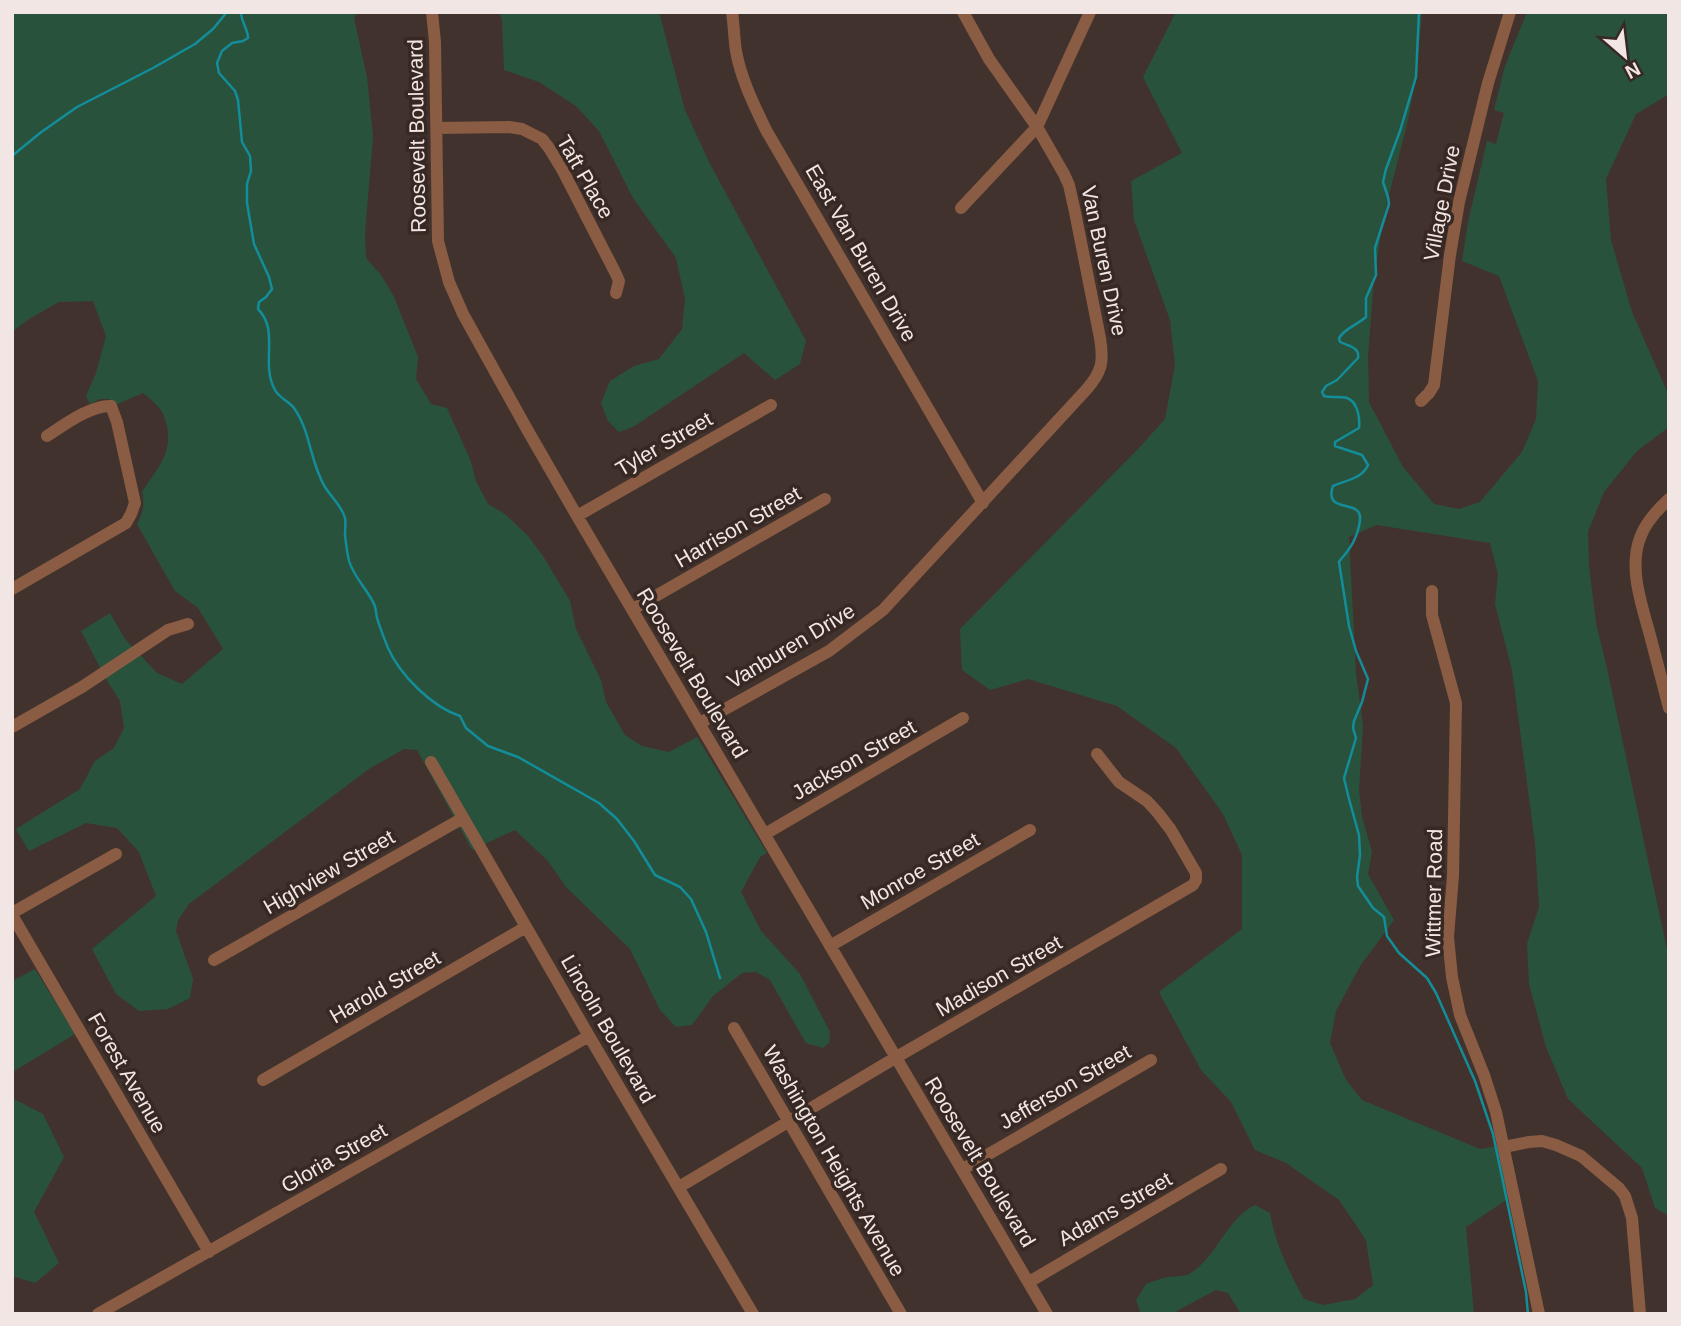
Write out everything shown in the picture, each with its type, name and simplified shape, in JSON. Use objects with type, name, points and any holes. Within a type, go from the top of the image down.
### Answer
[{"type":"street","name":"Roosevelt Boulevard","points":[[432,12],[435,42],[438,241],[449,282],[463,314],[577,516],[1047,1314]]},
{"type":"street","name":"East Van Buren Drive","points":[[732,12],[740,68],[766,130],[983,503]]},
{"type":"street","name":"Van Buren Drive","points":[[964,12],[997,72],[1059,163],[1069,186],[1103,360],[1097,378],[983,503]]},
{"type":"street","points":[[961,208],[1037,127],[1090,12]]},
{"type":"street","name":"Village Drive","points":[[1421,401],[1434,385],[1459,202],[1488,83],[1510,12]]},
{"type":"street","name":"Taft Place","points":[[437,128],[509,127],[522,129],[542,139],[563,171],[616,274],[619,281],[616,293]]},
{"type":"street","name":"Tyler Street","points":[[577,516],[771,405]]},
{"type":"street","points":[[12,589],[127,523],[135,503],[111,406],[93,409],[47,436]]},
{"type":"street","name":"Harrison Street","points":[[633,610],[825,499]]},
{"type":"street","points":[[1669,499],[1653,516],[1640,536],[1636,560],[1642,604],[1669,708]]},
{"type":"street","name":"Vanburen Drive","points":[[700,723],[829,651],[874,618],[896,598],[983,503]]},
{"type":"street","name":"Wittmer Road","points":[[1432,590],[1432,615],[1456,703],[1453,876],[1448,937],[1451,966],[1460,1015],[1490,1092],[1504,1147],[1539,1314]]},
{"type":"street","points":[[12,727],[82,687],[168,630],[188,624]]},
{"type":"street","name":"Jackson Street","points":[[765,834],[963,718]]},
{"type":"street","name":"Madison Street","points":[[679,1187],[1193,885],[1196,873],[1164,820],[1147,801],[1119,782],[1097,754]]},
{"type":"street","name":"Lincoln Boulevard","points":[[431,762],[753,1314]]},
{"type":"street","name":"Highview Street","points":[[214,960],[463,818]]},
{"type":"street","name":"Monroe Street","points":[[830,946],[1030,830]]},
{"type":"street","points":[[12,914],[116,854]]},
{"type":"street","name":"Forest Avenue","points":[[12,914],[209,1252]]},
{"type":"street","name":"Harold Street","points":[[262,1080],[526,926]]},
{"type":"street","name":"Washington Heights Avenue","points":[[734,1028],[901,1314]]},
{"type":"street","name":"Gloria Street","points":[[98,1314],[589,1036]]},
{"type":"street","name":"Jefferson Street","points":[[963,1169],[1151,1060]]},
{"type":"street","points":[[1504,1147],[1542,1141],[1556,1145],[1581,1156],[1619,1188],[1625,1196],[1632,1218],[1640,1314]]},
{"type":"street","name":"Adams Street","points":[[1029,1282],[1222,1169]]},
{"type":"green space","points":[[12,12],[357,12],[354,18],[367,77],[373,137],[365,234],[366,258],[381,275],[394,297],[418,357],[416,379],[431,404],[447,408],[488,504],[505,514],[528,536],[570,601],[576,629],[601,680],[606,702],[625,735],[642,746],[669,752],[697,737],[767,853],[760,857],[741,892],[761,931],[800,974],[830,1032],[829,1043],[823,1048],[806,1043],[770,980],[756,972],[742,973],[713,996],[692,1025],[676,1027],[660,1010],[630,949],[566,887],[548,861],[515,830],[472,850],[417,750],[404,749],[369,769],[189,904],[178,920],[176,931],[193,979],[190,998],[168,1009],[139,1011],[116,994],[92,949],[156,896],[139,852],[117,828],[86,823],[29,851],[16,829],[80,789],[95,761],[114,748],[124,728],[120,701],[81,631],[110,613],[125,639],[157,673],[182,684],[223,649],[198,608],[175,591],[137,524],[143,509],[142,492],[165,455],[168,435],[162,412],[143,393],[115,405],[110,399],[100,399],[90,404],[86,396],[96,373],[106,336],[93,301],[59,302],[12,332]]},
{"type":"green space","points":[[499,12],[659,12],[685,110],[710,164],[806,341],[800,364],[775,380],[744,353],[633,427],[619,432],[608,421],[601,403],[610,381],[634,366],[659,359],[682,329],[685,299],[676,258],[633,198],[599,131],[576,106],[539,82],[504,70],[502,20]]},
{"type":"green space","points":[[1176,12],[1422,12],[1416,77],[1383,219],[1374,280],[1368,355],[1369,402],[1403,467],[1434,504],[1459,509],[1480,502],[1522,452],[1536,419],[1538,381],[1499,276],[1462,261],[1487,141],[1496,144],[1504,113],[1494,110],[1505,66],[1527,12],[1669,12],[1669,96],[1636,114],[1606,179],[1611,240],[1632,312],[1669,396],[1669,427],[1637,451],[1604,492],[1588,532],[1596,623],[1669,959],[1669,1216],[1655,1208],[1642,1168],[1568,1099],[1546,1047],[1529,984],[1527,944],[1539,907],[1535,843],[1512,670],[1495,604],[1498,574],[1490,543],[1377,525],[1349,537],[1356,673],[1363,726],[1359,790],[1362,817],[1372,852],[1368,874],[1394,920],[1360,966],[1336,1011],[1330,1043],[1346,1080],[1362,1100],[1480,1149],[1498,1146],[1509,1198],[1466,1227],[1474,1314],[1241,1314],[1228,1293],[1216,1290],[1171,1314],[1141,1314],[1136,1300],[1146,1284],[1167,1277],[1187,1275],[1207,1259],[1236,1220],[1255,1205],[1270,1213],[1283,1257],[1304,1299],[1323,1305],[1355,1299],[1373,1285],[1366,1240],[1339,1200],[1286,1163],[1255,1150],[1231,1102],[1201,1070],[1159,992],[1242,929],[1242,855],[1223,814],[1176,748],[1117,706],[1028,679],[990,690],[962,670],[960,629],[1165,419],[1175,365],[1170,320],[1134,220],[1131,181],[1182,153],[1143,77]]},
{"type":"green space","points":[[35,969],[75,1034],[12,1074],[12,981]]},
{"type":"green space","points":[[12,1098],[43,1114],[64,1157],[34,1212],[59,1263],[35,1283],[12,1276]]},
{"type":"waterway","points":[[12,156],[77,107],[195,44],[213,29],[227,12]]},
{"type":"waterway","points":[[241,12],[248,38],[232,43],[222,51],[217,63],[219,73],[235,91],[242,142],[250,156],[247,203],[254,244],[272,289],[259,302],[258,309],[268,327],[271,380],[277,393],[300,417],[320,478],[344,514],[349,561],[374,604],[388,648],[400,669],[418,689],[449,712],[460,716],[466,728],[488,746],[518,757],[599,803],[617,819],[655,875],[680,887],[691,899],[706,932],[720,978]]},
{"type":"waterway","points":[[1419,12],[1416,77],[1383,182],[1389,204],[1375,248],[1376,275],[1366,298],[1366,317],[1339,338],[1340,342],[1357,351],[1358,358],[1322,392],[1324,396],[1347,398],[1354,403],[1359,415],[1359,428],[1335,442],[1335,446],[1362,455],[1368,465],[1358,476],[1333,486],[1331,495],[1337,503],[1359,512],[1358,530],[1348,551],[1339,562],[1349,626],[1368,679],[1354,721],[1356,738],[1344,778],[1359,835],[1358,886],[1373,908],[1384,917],[1387,936],[1399,953],[1427,978],[1475,1081],[1493,1134],[1526,1292],[1528,1314]]}]
